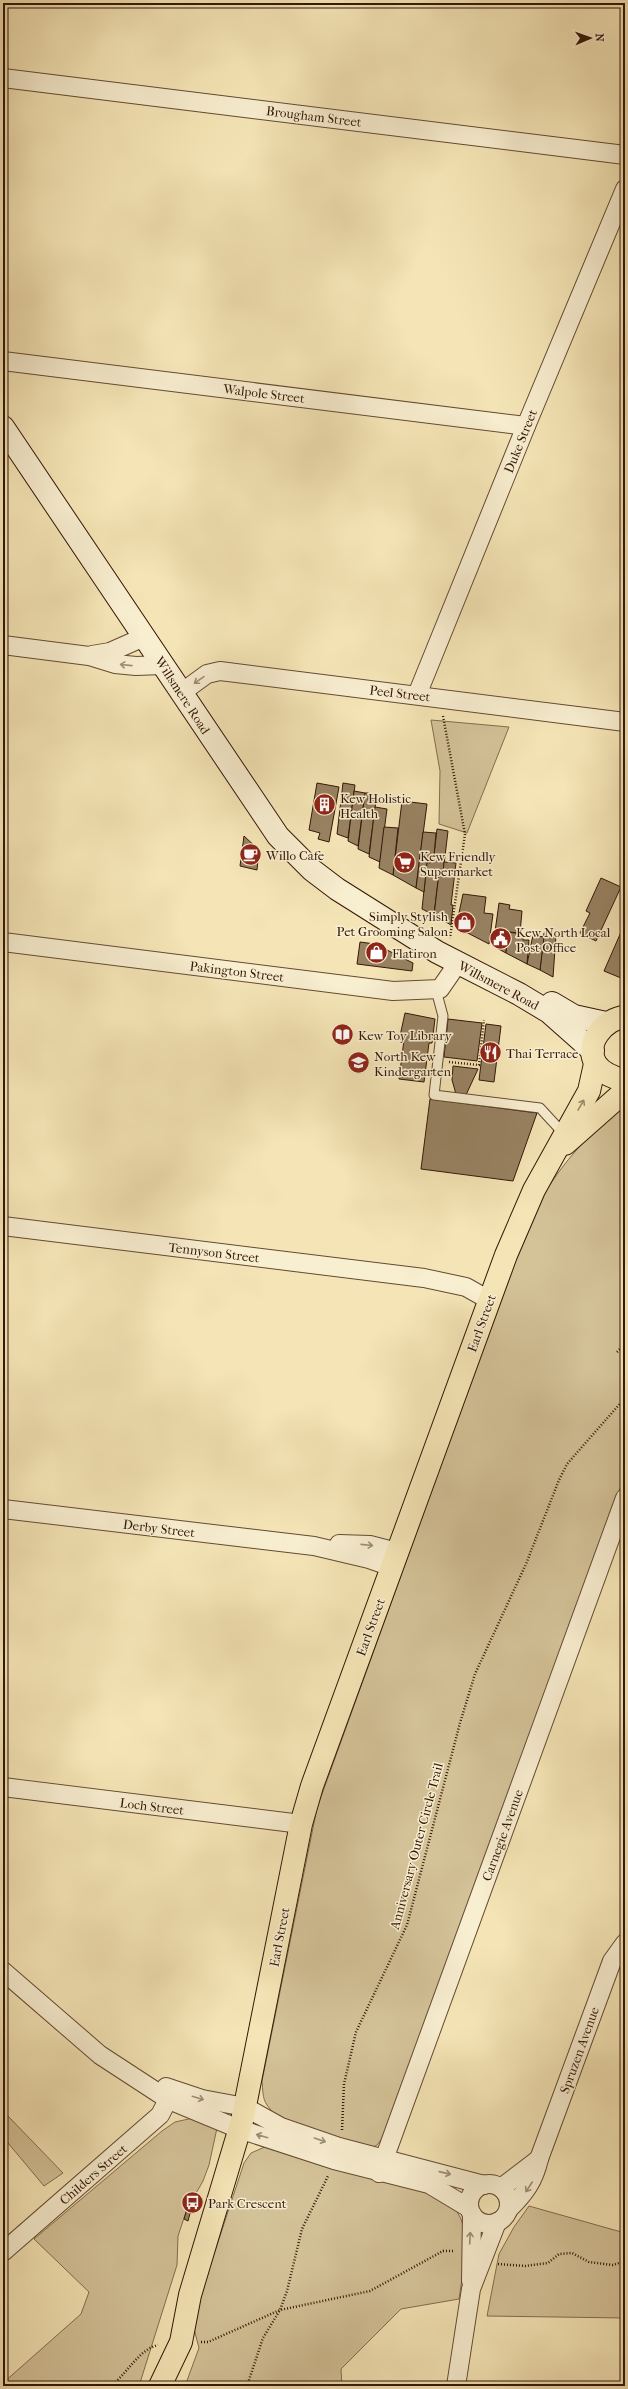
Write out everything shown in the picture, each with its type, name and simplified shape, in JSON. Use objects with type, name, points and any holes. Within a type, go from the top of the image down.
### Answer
[{"type":"main road","name":"Willsmere Road","points":[[3,427],[278,836],[312,870],[337,889],[399,927],[453,954],[530,988],[562,1010],[586,1020],[618,1017]]},
{"type":"main road","name":"Willsmere Road","points":[[453,954],[549,1012],[594,1058]]},
{"type":"main road","name":"Earl Street","points":[[190,2295],[242,2119],[301,1824],[315,1778],[492,1292],[522,1217],[589,1091],[597,1033],[618,1017]]},
{"type":"main road","points":[[594,1058],[602,1071],[625,1081]]},
{"type":"main road","name":"Earl Street","points":[[563,1142],[625,1091]]},
{"type":"street","name":"Brougham Street","points":[[3,78],[625,155]]},
{"type":"street","name":"Duke Street","points":[[417,695],[526,426],[625,189]]},
{"type":"street","name":"Walpole Street","points":[[3,361],[526,426]]},
{"type":"street","points":[[89,656],[110,652],[144,637]]},
{"type":"street","points":[[3,645],[89,656],[115,664],[163,665]]},
{"type":"street","name":"Peel Street","points":[[181,693],[207,674],[220,671],[625,722]]},
{"type":"street","name":"Pakington Street","points":[[3,942],[393,991],[436,990]]},
{"type":"street","points":[[436,990],[444,986],[453,954]]},
{"type":"street","name":"Tennyson Street","points":[[3,1226],[424,1278],[473,1277],[492,1292]]},
{"type":"street","name":"Carnegie Avenue","points":[[382,2166],[625,1498]]},
{"type":"street","name":"Derby Street","points":[[3,1509],[314,1546],[370,1545],[394,1560]]},
{"type":"street","name":"Loch Street","points":[[3,1787],[301,1824]]},
{"type":"street","name":"Spruzen Avenue","points":[[509,2209],[530,2185],[612,1961],[625,1943]]},
{"type":"street","points":[[3,1971],[90,2046],[135,2076],[171,2095],[202,2099],[242,2119],[275,2125],[336,2153],[382,2166],[436,2187],[471,2211],[475,2218],[486,2224],[498,2222],[505,2217],[509,2209],[508,2197],[493,2186],[382,2166]]},
{"type":"street","name":"Childers Street","points":[[3,2252],[160,2115],[171,2095]]},
{"type":"street","points":[[456,2386],[471,2290],[471,2196],[478,2187],[493,2186],[539,2159]]},
{"type":"street","points":[[471,2290],[498,2222]]},
{"type":"lane","points":[[436,990],[443,1016],[434,1095],[540,1108],[563,1142]]},
{"type":"path","points":[[441,698],[465,834],[453,932],[453,954]]},
{"type":"path","points":[[438,1060],[479,1065],[484,1020]]},
{"type":"path","points":[[616,1352],[625,1344]]},
{"type":"path","name":"Anniversary Outer Circle Trail","points":[[247,2386],[263,2338],[280,2310],[287,2291],[302,2229],[325,2184],[336,2153],[344,2084],[356,2032],[407,1924],[460,1723],[476,1674],[526,1564],[559,1480],[568,1464],[625,1398]]},
{"type":"shaded area","points":[[431,720],[509,727],[467,833],[439,824],[440,771]]},
{"type":"shaded area","points":[[625,1102],[625,1475],[383,2137],[377,2145],[371,2148],[331,2138],[286,2121],[275,2113],[267,2105],[264,2099],[262,2081],[317,1808],[530,1221],[542,1197],[574,1153]]},
{"type":"shaded area","points":[[7,2115],[63,2173],[44,2186],[3,2137],[3,2120]]},
{"type":"shaded area","points":[[193,2118],[217,2128],[209,2165],[203,2181],[187,2209],[178,2236],[177,2265],[139,2386],[3,2386],[3,2383],[81,2314],[89,2292],[34,2239],[162,2131],[175,2122]]},
{"type":"shaded area","points":[[267,2146],[431,2191],[455,2208],[461,2219],[465,2232],[465,2259],[459,2299],[401,2309],[341,2369],[342,2386],[185,2386],[199,2348],[192,2321],[244,2163],[251,2153]]},
{"type":"shaded area","points":[[529,2206],[625,2233],[625,2318],[487,2316],[499,2254],[514,2227]]},
{"type":"building","name":"Kew Holistic Health","points":[[317,783],[339,787],[329,842],[318,839],[320,833],[309,830]]},
{"type":"building","points":[[343,783],[355,785],[348,838],[337,834]]},
{"type":"building","points":[[354,791],[365,793],[358,846],[348,841]]},
{"type":"building","points":[[365,793],[369,793],[368,800],[376,801],[369,854],[358,849]]},
{"type":"building","points":[[402,801],[427,804],[416,888],[393,875]]},
{"type":"building","points":[[375,807],[387,809],[380,862],[369,857]]},
{"type":"building","points":[[384,827],[398,828],[393,875],[379,868]]},
{"type":"building","points":[[437,829],[448,831],[443,873],[439,873],[434,915],[422,909],[427,862],[430,863],[434,855]]},
{"type":"building","points":[[423,832],[436,833],[434,855],[430,863],[427,862],[424,892],[416,888]]},
{"type":"building","points":[[244,836],[259,850],[257,870],[240,866]]},
{"type":"building","points":[[444,862],[456,863],[451,905],[453,905],[451,925],[434,915],[439,873],[443,873]]},
{"type":"building","points":[[601,878],[621,887],[596,941],[580,933],[590,913],[586,911]]},
{"type":"building","points":[[463,894],[486,897],[484,913],[493,914],[489,944],[456,927]]},
{"type":"building","points":[[499,903],[510,905],[509,909],[522,911],[520,933],[508,932],[506,953],[493,946]]},
{"type":"building","points":[[625,923],[625,969],[621,978],[604,971]]},
{"type":"building","points":[[508,932],[523,934],[523,940],[529,940],[527,964],[506,953]]},
{"type":"building","points":[[544,933],[556,935],[553,977],[540,970]]},
{"type":"building","points":[[533,935],[544,937],[540,970],[527,964]]},
{"type":"building","name":"Flatiron","points":[[360,942],[375,944],[413,963],[412,971],[357,964]]},
{"type":"building","points":[[405,1013],[435,1019],[432,1043],[429,1043],[424,1082],[399,1079],[404,1040],[400,1039],[400,1036]]},
{"type":"building","points":[[448,1019],[482,1023],[477,1061],[444,1057]]},
{"type":"building","name":"Thai Terrace","points":[[486,1024],[501,1026],[494,1082],[479,1080]]},
{"type":"building","points":[[453,1066],[478,1069],[466,1095],[456,1094],[452,1080]]},
{"type":"building","points":[[430,1099],[537,1113],[513,1181],[421,1169]]},
{"type":"building","points":[[187,2209],[191,2210],[188,2221],[184,2219]]},
{"type":"place","name":"Kew Holistic Health","points":[[325,805]]},
{"type":"place","name":"Willo Cafe","points":[[250,855]]},
{"type":"place","name":"Kew Friendly Supermarket","points":[[405,863]]},
{"type":"place","name":"Simply Stylish Pet Grooming Salon","points":[[464,923]]},
{"type":"place","name":"Kew North Local Post Office","points":[[500,939]]},
{"type":"place","name":"Flatiron","points":[[376,953]]},
{"type":"place","name":"Kew Toy Library","points":[[343,1035]]},
{"type":"place","name":"Thai Terrace","points":[[490,1053]]},
{"type":"place","name":"North Kew Kindergarten","points":[[358,1063]]},
{"type":"place","name":"Park Crescent","points":[[193,2203]]}]
